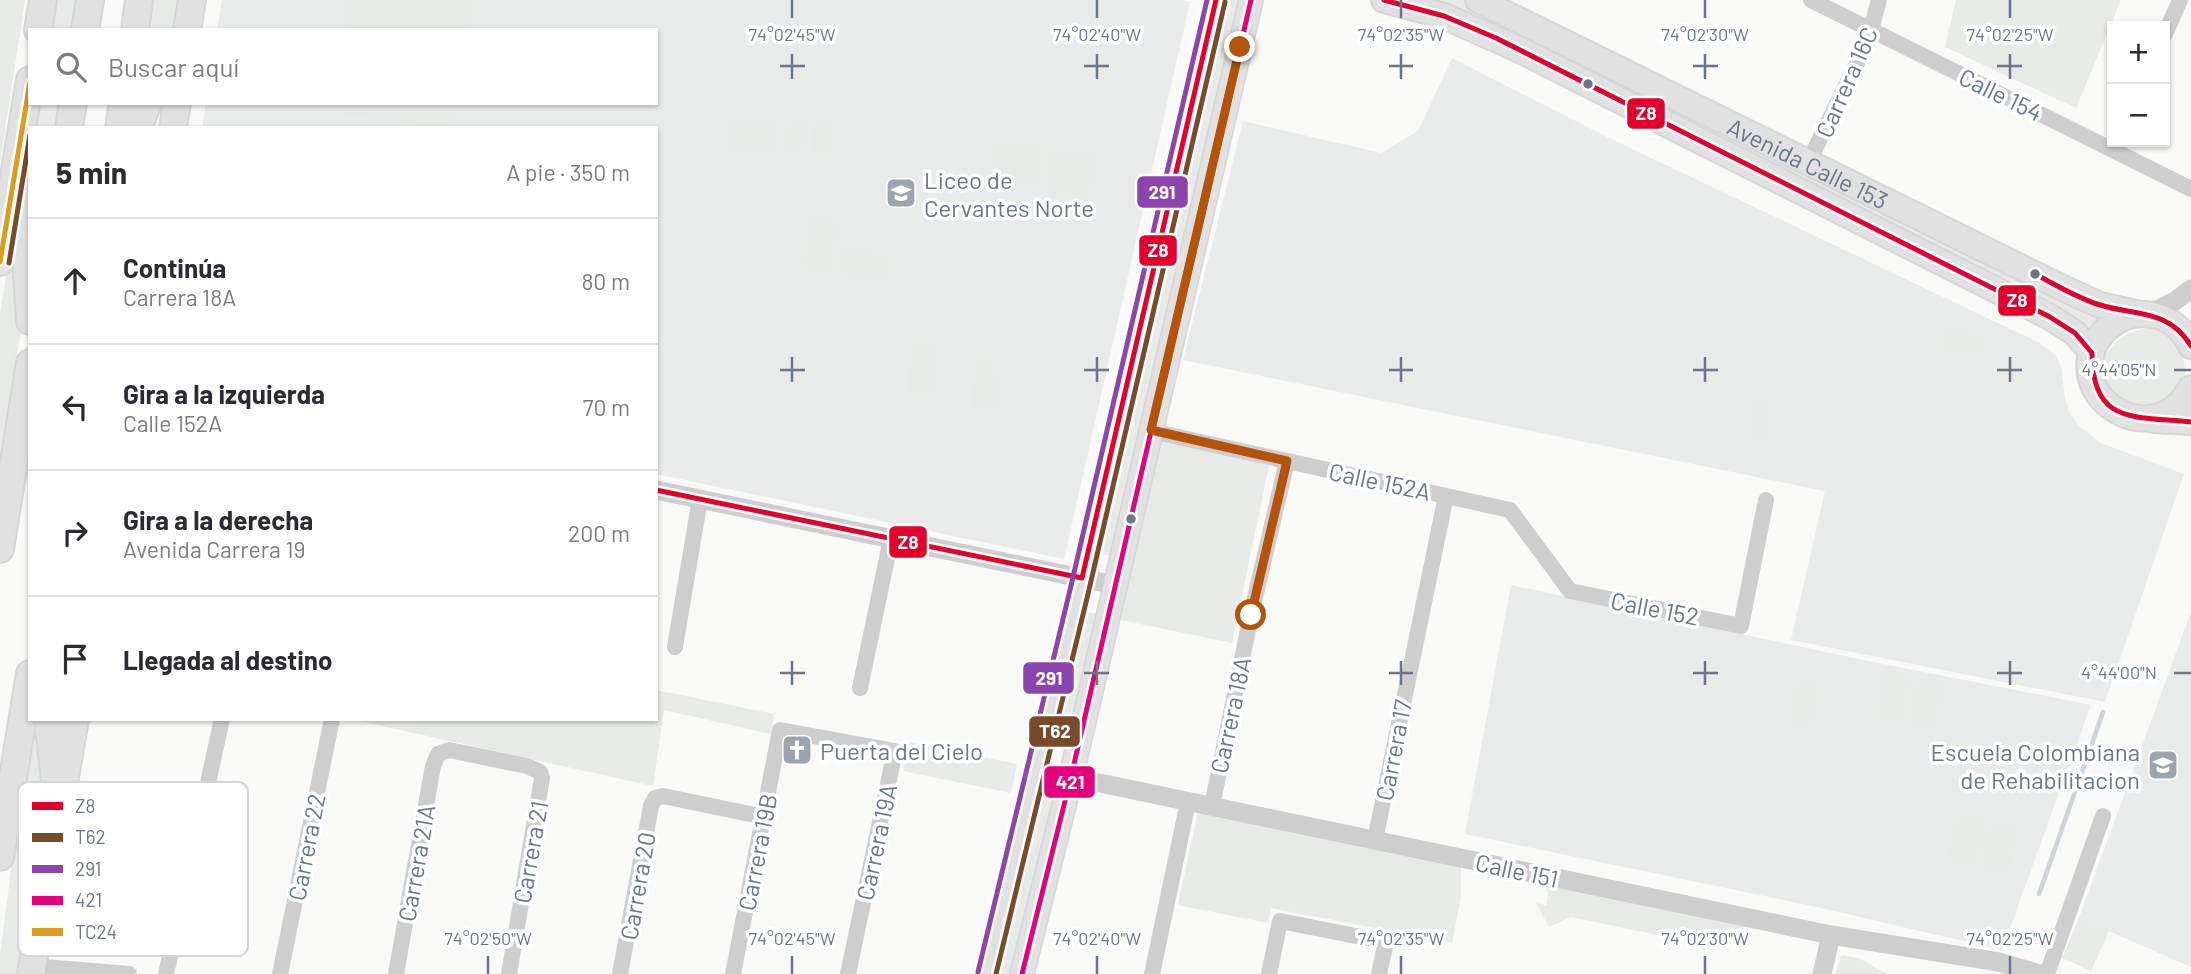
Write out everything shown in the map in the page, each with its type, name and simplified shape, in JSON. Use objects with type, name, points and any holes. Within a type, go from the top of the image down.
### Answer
[{"type":"highway","points":[[38,28],[43,0]]},
{"type":"highway","points":[[85,28],[90,0]]},
{"type":"highway","points":[[135,28],[139,0]]},
{"type":"highway","points":[[181,28],[192,1]]},
{"type":"highway","points":[[187,28],[192,1]]},
{"type":"highway","points":[[0,262],[28,91]]},
{"type":"highway","points":[[69,126],[73,105]]},
{"type":"highway","points":[[119,126],[123,105]]},
{"type":"highway","points":[[139,126],[147,105]]},
{"type":"highway","points":[[173,126],[177,105]]},
{"type":"highway","points":[[19,143],[28,289]]},
{"type":"highway","points":[[0,549],[28,375]]},
{"type":"highway","points":[[0,857],[28,686]]},
{"type":"highway","points":[[48,721],[53,782]]},
{"type":"highway","points":[[64,782],[75,721]]},
{"type":"main road","points":[[987,974],[1216,0]]},
{"type":"main road","points":[[1022,974],[1071,777],[1251,0]]},
{"type":"main road","name":"Avenida Calle 153","points":[[1384,0],[1444,16],[1520,50],[2050,317],[2075,333],[2092,353]]},
{"type":"main road","name":"Avenida Calle 153","points":[[1478,0],[2086,299],[2170,322],[2181,330],[2191,346]]},
{"type":"main road","points":[[2145,314],[2116,321],[2107,328],[2092,353],[2091,378],[2103,401],[2119,412],[2138,419],[2191,422]]},
{"type":"main road","points":[[2138,419],[2168,413],[2186,397],[2191,388]]},
{"type":"street","name":"Calle 154","points":[[1811,0],[2107,143]]},
{"type":"street","name":"Carrera 16C","points":[[1808,163],[1862,56],[1879,0]]},
{"type":"street","points":[[2170,23],[2180,0]]},
{"type":"street","name":"Calle 154","points":[[2116,147],[2191,189]]},
{"type":"street","points":[[2145,314],[2179,299],[2191,289]]},
{"type":"street","name":"Calle 152A","points":[[1151,430],[1510,510],[1570,591]]},
{"type":"street","name":"Carrera 18A","points":[[1212,806],[1251,615],[1287,461]]},
{"type":"street","points":[[658,490],[1115,585]]},
{"type":"street","name":"Carrera 17","points":[[1375,840],[1447,496]]},
{"type":"street","points":[[675,647],[700,499]]},
{"type":"street","name":"Calle 152","points":[[1570,591],[1741,626],[1766,500]]},
{"type":"street","points":[[860,688],[891,539]]},
{"type":"street","points":[[208,782],[222,721]]},
{"type":"street","name":"Carrera 22","points":[[280,974],[332,721]]},
{"type":"street","name":"Carrera 19A","points":[[780,730],[895,751],[848,974]]},
{"type":"street","name":"Carrera 19B","points":[[733,974],[780,730]]},
{"type":"street","name":"Carrera 21A","points":[[396,974],[433,766],[438,754],[449,750],[527,766],[540,772]]},
{"type":"street","name":"Calle 151","points":[[1037,770],[1830,935],[2000,962],[2039,974]]},
{"type":"street","name":"Carrera 21","points":[[509,974],[542,785],[540,772]]},
{"type":"street","name":"Carrera 20","points":[[620,974],[651,806],[655,798],[663,796],[764,817]]},
{"type":"street","name":"Carrera 18A","points":[[1152,974],[1188,802]]},
{"type":"street","points":[[2047,974],[2103,816]]},
{"type":"street","points":[[1269,974],[1280,921],[1386,942],[1379,974]]},
{"type":"street","points":[[1822,974],[1830,935]]},
{"type":"street","points":[[166,974],[170,956]]},
{"type":"street","name":"Calle 151","points":[[2000,962],[2019,974]]},
{"type":"street","points":[[31,970],[130,974]]},
{"type":"shaded area","points":[[0,0],[25,0],[0,163]]},
{"type":"shaded area","points":[[47,0],[80,0],[75,28],[43,28]]},
{"type":"shaded area","points":[[153,0],[183,0],[173,28],[148,28]]},
{"type":"shaded area","name":"Liceo de Cervantes Norte","points":[[222,0],[1190,2],[1064,559],[658,474],[658,126],[202,126],[206,105],[658,105],[658,28],[217,28]]},
{"type":"shaded area","points":[[344,0],[476,0],[471,28],[339,28]]},
{"type":"shaded area","points":[[1224,0],[1238,0],[1232,37],[1117,557],[1095,553]]},
{"type":"shaded area","points":[[1416,0],[1464,0],[1487,10],[2111,319],[2093,335]]},
{"type":"shaded area","points":[[1956,0],[2121,0],[2112,21],[2107,21],[2107,34],[2076,108],[1945,47]]},
{"type":"shaded area","points":[[1452,58],[1607,137],[2040,343],[2056,356],[2061,367],[2070,414],[2080,427],[2101,443],[2184,474],[2105,702],[1791,640],[1825,491],[1183,360],[1243,121],[1381,153],[1418,131]]},
{"type":"shaded area","points":[[31,105],[63,105],[60,126],[28,126],[28,208],[23,153]]},
{"type":"shaded area","points":[[326,105],[458,105],[454,126],[417,126],[325,110]]},
{"type":"shaded area","points":[[787,119],[806,120],[805,156],[786,155]]},
{"type":"shaded area","points":[[727,120],[778,122],[777,154],[726,152]]},
{"type":"shaded area","points":[[813,120],[832,121],[830,157],[812,156]]},
{"type":"shaded area","points":[[994,139],[1045,139],[1044,185],[994,185]]},
{"type":"shaded area","points":[[1048,148],[1071,149],[1070,197],[1048,196]]},
{"type":"shaded area","points":[[1072,149],[1094,149],[1093,198],[1071,197]]},
{"type":"shaded area","points":[[16,215],[26,301],[0,456],[0,314]]},
{"type":"shaded area","points":[[811,215],[842,221],[831,274],[800,268]]},
{"type":"shaded area","points":[[841,245],[893,256],[887,285],[835,275]]},
{"type":"shaded area","points":[[1943,326],[1985,335],[1981,358],[1938,350]]},
{"type":"shaded area","points":[[2146,328],[2171,341],[2185,365],[2184,385],[2165,407],[2125,406],[2106,384],[2103,373],[2107,355],[2112,347],[2127,334]]},
{"type":"shaded area","points":[[936,340],[937,395],[909,396],[907,341]]},
{"type":"shaded area","points":[[971,356],[997,356],[998,409],[973,410]]},
{"type":"shaded area","points":[[1753,400],[1771,403],[1765,441],[1747,438]]},
{"type":"shaded area","points":[[1159,438],[1270,461],[1232,643],[1121,620]]},
{"type":"shaded area","points":[[1511,585],[2091,705],[2002,950],[1817,907],[1465,834]]},
{"type":"shaded area","points":[[1082,611],[1098,614],[1071,748],[1056,745],[1062,722],[1062,702]]},
{"type":"shaded area","name":"Escuela Colombiana de Rehabilitacion","points":[[2191,612],[2191,967],[2079,918]]},
{"type":"shaded area","points":[[1884,669],[1913,676],[1902,724],[1873,717]]},
{"type":"shaded area","points":[[1798,674],[1822,678],[1811,730],[1788,725]]},
{"type":"shaded area","points":[[1918,677],[1946,684],[1935,731],[1907,725]]},
{"type":"shaded area","points":[[658,690],[774,714],[771,734],[664,710],[653,786],[360,721],[658,721]]},
{"type":"shaded area","points":[[36,721],[48,764],[49,782],[25,782]]},
{"type":"shaded area","points":[[909,742],[1017,764],[1011,793],[903,771]]},
{"type":"shaded area","points":[[1035,796],[1056,801],[1015,974],[992,974]]},
{"type":"shaded area","points":[[1198,812],[1461,866],[1461,896],[1452,943],[1271,908],[1268,923],[1178,905]]},
{"type":"shaded area","points":[[1958,813],[1987,820],[1976,868],[1947,861]]},
{"type":"shaded area","points":[[1990,821],[2019,827],[2008,875],[1979,868]]},
{"type":"shaded area","points":[[18,823],[18,956],[27,956],[24,974],[0,974],[0,955]]},
{"type":"shaded area","points":[[1541,881],[1751,925],[1717,934],[1720,938],[1732,938],[1703,950],[1696,943],[1571,917],[1549,927],[1535,901],[1546,906],[1548,893]]},
{"type":"shaded area","points":[[2079,918],[2109,931],[2091,971],[2062,958]]},
{"type":"shaded area","points":[[1841,955],[1858,958],[1888,974],[1836,974]]},
{"type":"waterway","points":[[2039,894],[2103,712]]},
{"type":"transit line","name":"291","points":[[978,972],[1207,0]]},
{"type":"transit line","name":"Z8","points":[[658,490],[1082,578],[1216,0]]},
{"type":"transit line","name":"421","points":[[1022,974],[1071,777],[1251,0]]},
{"type":"transit line","name":"Z8","points":[[1384,0],[1444,16],[1496,38],[2050,317],[2075,333],[2092,353],[2099,393],[2108,405],[2135,417],[2191,422]]},
{"type":"transit line","name":"T62","points":[[996,974],[1088,594],[1225,2]]},
{"type":"transit line","name":"TC24","points":[[0,262],[28,94]]},
{"type":"transit line","name":"T62","points":[[9,263],[28,147]]},
{"type":"transit line","name":"Z8","points":[[2035,274],[2091,302],[2162,320],[2182,334],[2191,346]]},
{"type":"place","name":"Liceo de Cervantes Norte","points":[[901,193]]},
{"type":"place","name":"Puerta del Cielo","points":[[797,750]]},
{"type":"place","name":"Escuela Colombiana de Rehabilitacion","points":[[2163,765]]},
{"type":"route","points":[[1240,47],[1151,430],[1287,461],[1251,615]]}]
